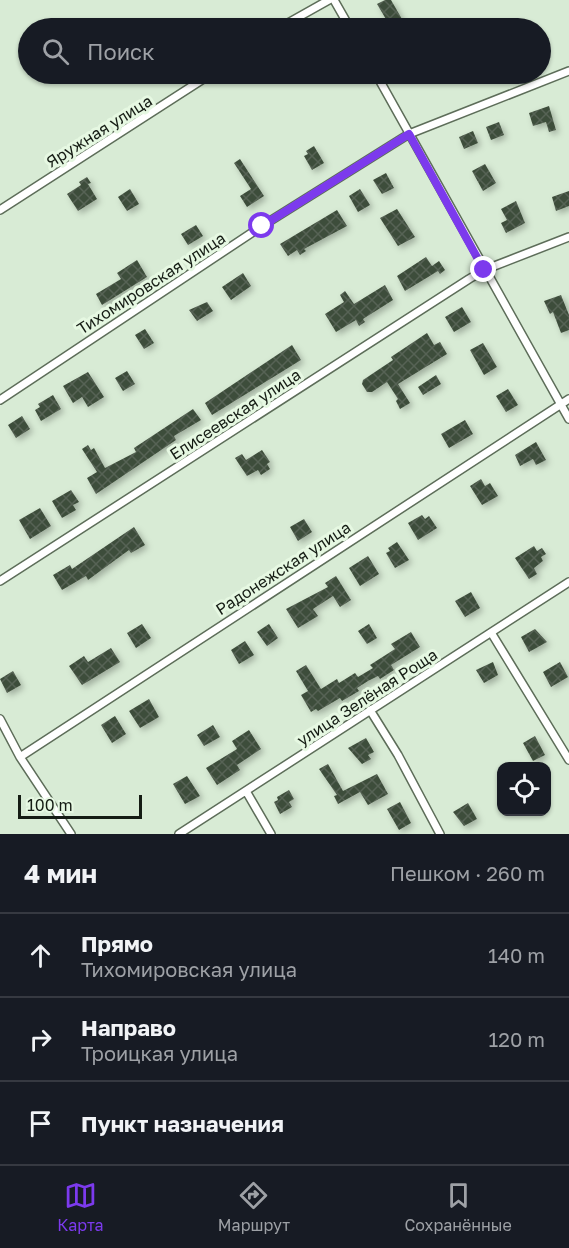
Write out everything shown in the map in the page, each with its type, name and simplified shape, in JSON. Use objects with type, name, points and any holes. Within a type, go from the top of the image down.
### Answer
[{"type":"street","points":[[297,18],[329,0]]},
{"type":"street","points":[[334,0],[344,18]]},
{"type":"street","name":"Тихомировская улица","points":[[551,78],[569,71]]},
{"type":"street","name":"Яружная улица","points":[[0,210],[195,84]]},
{"type":"street","points":[[381,84],[569,419]]},
{"type":"street","name":"Тихомировская улица","points":[[0,400],[262,226],[409,134],[536,84]]},
{"type":"street","name":"Елисеевская улица","points":[[0,581],[484,270],[569,237]]},
{"type":"street","name":"Радонежская улица","points":[[20,757],[569,399]]},
{"type":"street","name":"улица Зелёная Роща","points":[[179,834],[492,634],[569,582]]},
{"type":"street","points":[[492,634],[569,760]]},
{"type":"street","points":[[370,710],[398,755],[440,834]]},
{"type":"street","points":[[0,719],[20,757],[71,834]]},
{"type":"street","points":[[246,790],[271,834]]},
{"type":"building","points":[[391,0],[401,18],[385,18],[377,4]]},
{"type":"building","points":[[549,106],[556,130],[549,132],[546,122],[533,126],[529,113]]},
{"type":"building","points":[[499,122],[504,135],[491,140],[486,127]]},
{"type":"building","points":[[473,131],[478,143],[464,149],[459,137]]},
{"type":"building","points":[[314,146],[324,163],[312,170],[304,156],[308,154],[306,151]]},
{"type":"building","points":[[240,159],[264,196],[247,207],[240,196],[251,189],[234,163]]},
{"type":"building","points":[[485,164],[496,183],[483,191],[472,171]]},
{"type":"building","points":[[386,173],[394,188],[382,194],[373,180]]},
{"type":"building","points":[[87,177],[91,183],[88,184],[97,199],[78,211],[67,194],[81,185],[79,182]]},
{"type":"building","points":[[130,189],[139,204],[127,211],[118,197]]},
{"type":"building","points":[[360,189],[370,205],[358,212],[349,196]]},
{"type":"building","points":[[569,191],[569,206],[556,211],[552,197]]},
{"type":"building","points":[[516,201],[525,223],[506,233],[501,223],[507,220],[501,209]]},
{"type":"building","points":[[397,209],[415,237],[398,246],[380,218]]},
{"type":"building","points":[[337,210],[347,226],[304,249],[306,251],[300,255],[297,250],[288,256],[280,244]]},
{"type":"building","points":[[196,225],[203,236],[188,245],[181,234]]},
{"type":"building","points":[[426,257],[432,266],[439,261],[445,270],[440,274],[438,271],[405,291],[397,276]]},
{"type":"building","points":[[137,260],[147,277],[102,305],[96,294],[121,279],[117,273]]},
{"type":"building","points":[[243,273],[251,286],[231,300],[222,287]]},
{"type":"building","points":[[385,285],[393,300],[363,319],[365,322],[359,326],[356,320],[336,332],[325,314],[344,302],[340,295],[345,291],[354,304]]},
{"type":"building","points":[[561,295],[569,315],[569,330],[561,333],[553,312],[550,314],[544,301]]},
{"type":"building","points":[[207,302],[213,311],[197,321],[189,310]]},
{"type":"building","points":[[462,307],[471,322],[454,332],[445,317]]},
{"type":"building","points":[[145,329],[154,343],[144,349],[135,335]]},
{"type":"building","points":[[427,333],[434,345],[440,342],[447,354],[398,384],[410,403],[400,409],[396,401],[398,399],[387,382],[372,392],[367,392],[362,384],[363,380],[393,360],[391,357]]},
{"type":"building","points":[[483,343],[497,367],[484,375],[470,350]]},
{"type":"building","points":[[292,345],[301,360],[212,415],[205,403]]},
{"type":"building","points":[[127,371],[135,384],[123,391],[115,378]]},
{"type":"building","points":[[88,372],[104,397],[88,407],[82,397],[73,403],[63,386]]},
{"type":"building","points":[[436,375],[441,384],[423,395],[418,387]]},
{"type":"building","points":[[508,389],[518,405],[506,412],[496,396]]},
{"type":"building","points":[[53,395],[61,409],[41,421],[35,410],[40,407],[38,404]]},
{"type":"building","points":[[193,409],[201,420],[174,436],[176,440],[96,494],[87,478],[97,472],[82,449],[88,445],[91,450],[94,448],[105,468],[136,452],[134,448]]},
{"type":"building","points":[[22,416],[30,429],[16,438],[8,425]]},
{"type":"building","points":[[465,420],[473,434],[449,448],[441,434]]},
{"type":"building","points":[[536,442],[546,460],[536,465],[533,459],[520,466],[515,455]]},
{"type":"building","points":[[262,450],[270,462],[267,464],[270,469],[261,475],[258,470],[247,476],[235,458],[242,454],[246,460]]},
{"type":"building","points":[[481,479],[485,486],[490,483],[498,496],[482,505],[470,486]]},
{"type":"building","points":[[71,490],[79,502],[73,505],[76,510],[62,518],[52,501]]},
{"type":"building","points":[[40,508],[51,526],[30,539],[19,520]]},
{"type":"building","points":[[422,515],[425,519],[429,516],[437,528],[418,540],[408,523]]},
{"type":"building","points":[[304,519],[312,532],[298,541],[290,527]]},
{"type":"building","points":[[134,527],[145,545],[131,553],[129,550],[88,580],[86,576],[62,590],[53,575],[70,565],[72,569]]},
{"type":"building","points":[[397,542],[409,560],[395,568],[386,553],[390,551],[388,548]]},
{"type":"building","points":[[534,546],[537,551],[542,548],[546,554],[541,557],[543,561],[534,568],[537,574],[529,579],[515,558]]},
{"type":"building","points":[[368,556],[379,574],[360,586],[349,568]]},
{"type":"building","points":[[336,576],[351,600],[340,607],[333,596],[313,609],[318,616],[298,628],[286,609],[328,587],[325,583]]},
{"type":"building","points":[[471,592],[480,608],[465,617],[455,601]]},
{"type":"building","points":[[142,624],[151,638],[136,648],[127,633]]},
{"type":"building","points":[[269,624],[278,638],[267,646],[257,632]]},
{"type":"building","points":[[369,624],[377,638],[367,644],[358,631]]},
{"type":"building","points":[[535,629],[547,642],[529,652],[521,637]]},
{"type":"building","points":[[411,632],[420,647],[391,665],[394,670],[380,679],[378,676],[368,681],[357,688],[359,691],[342,701],[340,698],[318,711],[316,709],[311,712],[301,695],[308,691],[296,671],[306,665],[321,689],[337,679],[339,683],[355,673],[358,677],[373,668],[370,665],[395,649],[391,644]]},
{"type":"building","points":[[245,641],[254,655],[239,664],[231,650]]},
{"type":"building","points":[[111,648],[120,662],[82,685],[69,666],[84,656],[88,662]]},
{"type":"building","points":[[493,662],[498,675],[484,683],[476,670]]},
{"type":"building","points":[[560,662],[568,677],[551,687],[543,672]]},
{"type":"building","points":[[13,671],[21,685],[7,693],[0,679]]},
{"type":"building","points":[[149,699],[159,717],[140,728],[129,711]]},
{"type":"building","points":[[115,716],[126,734],[112,743],[101,725]]},
{"type":"building","points":[[213,725],[220,737],[204,746],[197,735]]},
{"type":"building","points":[[249,730],[261,749],[237,765],[240,770],[217,785],[206,768],[237,749],[232,741]]},
{"type":"building","points":[[535,736],[545,755],[533,761],[523,743]]},
{"type":"building","points":[[366,738],[374,752],[368,755],[371,759],[362,764],[348,748]]},
{"type":"building","points":[[328,764],[343,791],[377,774],[388,794],[368,805],[360,792],[338,804],[334,796],[337,795],[319,769]]},
{"type":"building","points":[[187,776],[200,796],[185,804],[173,784]]},
{"type":"building","points":[[289,790],[294,799],[289,802],[292,807],[280,814],[274,802],[278,800],[277,797]]},
{"type":"building","points":[[400,802],[411,823],[399,830],[387,809]]},
{"type":"building","points":[[468,803],[477,819],[464,826],[453,812]]},
{"type":"route","points":[[262,226],[409,134],[484,270]]}]
